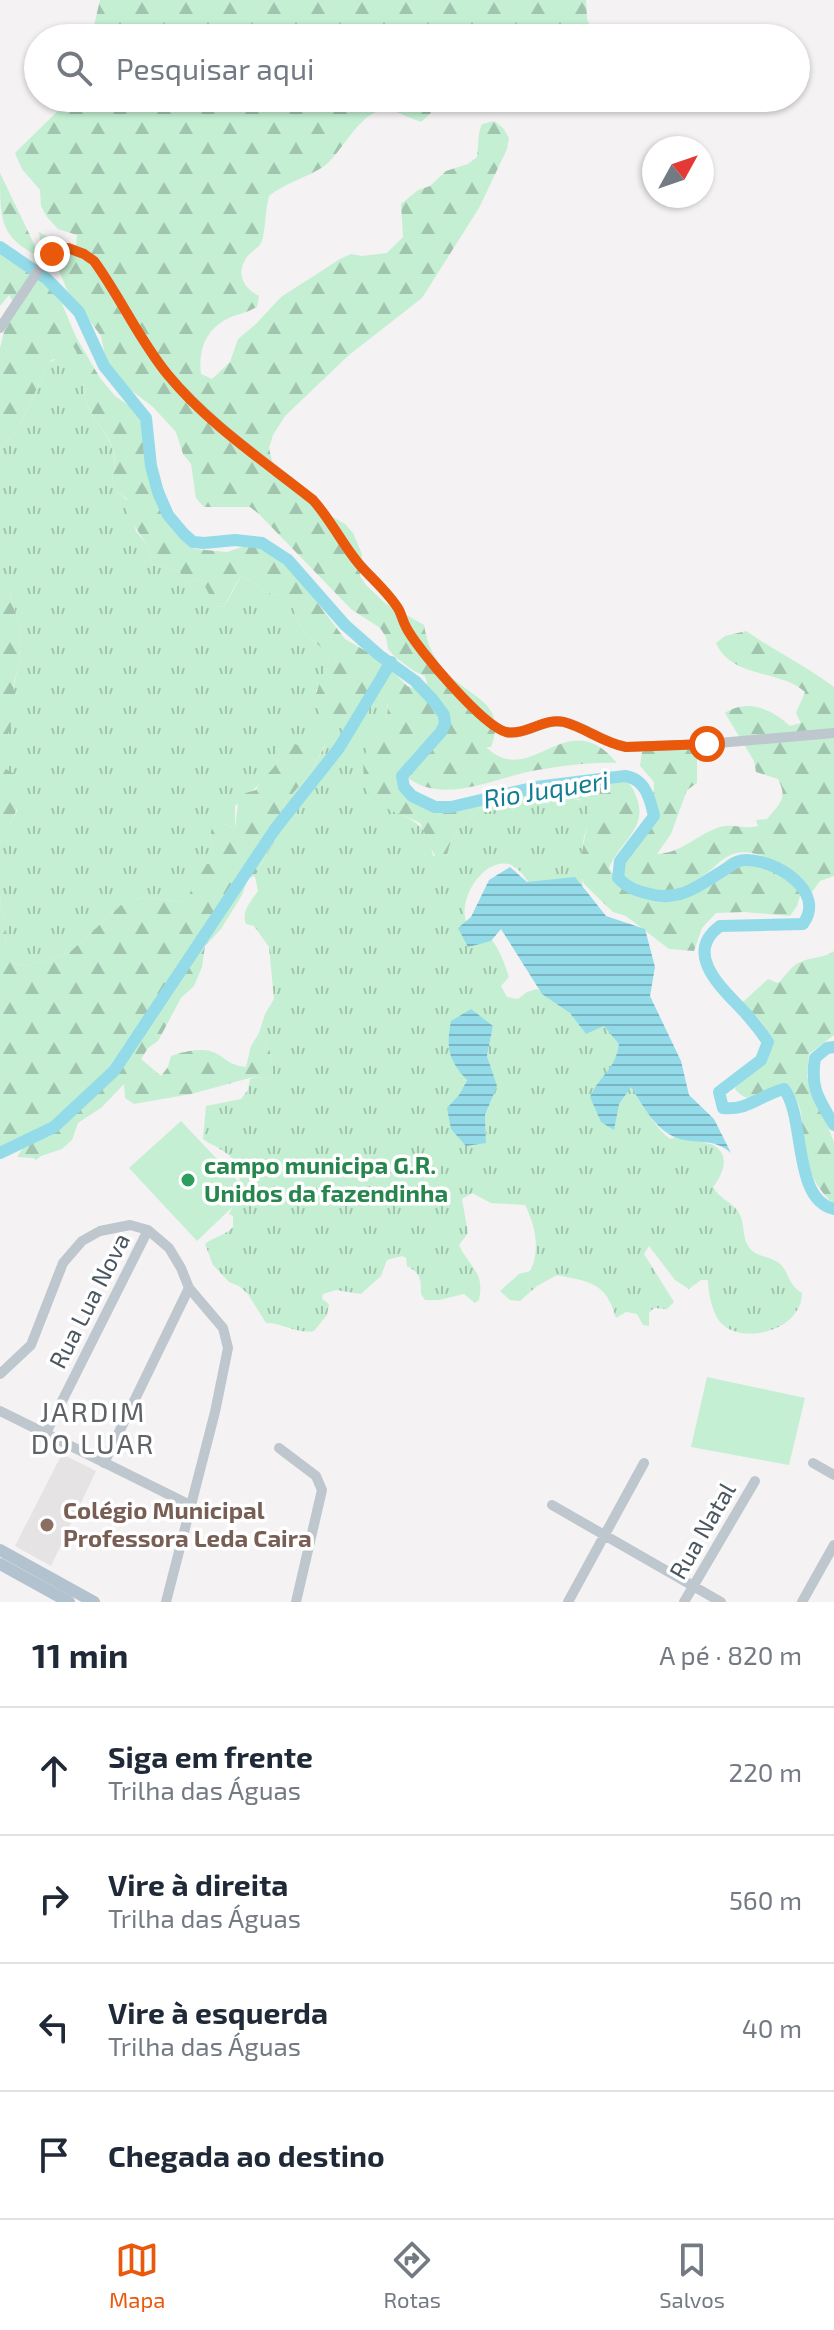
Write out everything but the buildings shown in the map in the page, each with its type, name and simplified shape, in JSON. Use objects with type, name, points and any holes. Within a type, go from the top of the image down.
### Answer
[{"type":"main road","points":[[0,1550],[94,1602]]},
{"type":"main road","points":[[0,1564],[69,1602]]},
{"type":"street","points":[[0,328],[48,256],[56,250],[68,248],[94,261],[169,376],[190,400],[321,508],[359,563],[399,610],[406,629],[469,706],[495,727],[506,732],[520,732],[551,721],[565,722],[613,745],[644,748],[834,733]]},
{"type":"street","points":[[0,1374],[31,1345],[63,1263],[91,1235],[130,1225],[148,1230],[176,1257],[189,1288],[223,1328],[228,1348],[215,1412],[166,1602]]},
{"type":"street","name":"Rua Lua Nova","points":[[46,1433],[148,1230]]},
{"type":"street","points":[[104,1463],[189,1288]]},
{"type":"street","points":[[0,1411],[190,1505]]},
{"type":"street","points":[[279,1448],[316,1476],[322,1490],[296,1602]]},
{"type":"street","points":[[568,1602],[644,1463]]},
{"type":"street","points":[[813,1463],[834,1475]]},
{"type":"street","name":"Rua Natal","points":[[684,1602],[755,1481]]},
{"type":"street","points":[[552,1505],[721,1602]]},
{"type":"street","points":[[802,1602],[834,1545]]},
{"type":"shaded area","name":"Colégio Municipal Professora Leda Caira","points":[[62,1454],[96,1471],[51,1566],[15,1546]]},
{"type":"green space","points":[[100,0],[586,0],[589,24],[94,24]]},
{"type":"green space","points":[[57,112],[377,112],[360,124],[323,167],[269,196],[262,241],[247,257],[241,271],[246,286],[259,296],[257,307],[227,319],[208,335],[202,350],[201,374],[212,379],[230,362],[238,339],[281,297],[351,254],[387,253],[403,237],[401,204],[418,190],[430,186],[446,171],[468,164],[477,157],[482,124],[494,121],[503,128],[509,138],[507,149],[479,208],[422,298],[349,355],[285,416],[269,448],[272,461],[280,470],[322,511],[345,524],[353,533],[362,554],[360,576],[366,585],[385,603],[424,625],[432,651],[443,669],[491,711],[495,732],[491,747],[486,747],[502,758],[518,759],[565,742],[582,741],[599,746],[617,763],[546,769],[446,790],[416,783],[403,774],[398,783],[406,798],[419,805],[435,807],[453,805],[521,785],[597,781],[608,779],[617,772],[633,789],[639,812],[635,828],[609,868],[624,888],[654,898],[677,896],[706,884],[724,862],[737,856],[750,858],[765,869],[776,862],[744,852],[729,855],[697,880],[675,889],[651,891],[629,884],[619,876],[625,860],[644,831],[652,803],[654,782],[640,766],[642,752],[653,748],[697,749],[697,783],[687,790],[671,834],[657,854],[682,847],[720,827],[758,826],[756,820],[767,819],[781,800],[778,779],[756,772],[754,761],[725,713],[750,706],[767,710],[790,726],[801,723],[796,713],[805,692],[783,680],[733,663],[723,654],[716,643],[725,636],[746,631],[834,687],[834,876],[820,881],[812,892],[803,885],[797,906],[790,916],[716,913],[702,928],[694,951],[669,949],[626,916],[613,912],[584,884],[579,868],[590,809],[579,799],[563,798],[554,789],[538,798],[521,802],[485,803],[460,827],[451,841],[447,858],[439,865],[420,823],[379,804],[367,788],[364,758],[386,720],[388,701],[378,695],[369,702],[360,725],[346,726],[333,722],[321,714],[313,702],[329,658],[302,629],[285,595],[267,592],[242,576],[224,606],[216,607],[202,581],[193,579],[185,583],[180,572],[152,564],[147,545],[127,514],[127,499],[116,490],[112,477],[115,455],[112,445],[90,411],[79,356],[69,342],[55,360],[49,362],[20,425],[0,451],[0,348],[12,300],[9,295],[0,306],[0,249],[47,286],[62,304],[76,337],[100,378],[115,396],[144,416],[149,426],[162,491],[183,535],[194,549],[227,552],[248,545],[270,552],[296,575],[345,639],[383,661],[407,686],[418,690],[428,687],[425,676],[414,671],[388,649],[386,637],[380,628],[351,609],[259,514],[250,507],[204,507],[196,498],[191,464],[183,454],[176,432],[153,407],[108,370],[101,336],[67,290],[55,261],[56,254],[40,240],[39,232],[71,250],[76,247],[77,235],[58,229],[47,217],[41,206],[40,190],[22,169],[15,153]]},
{"type":"green space","points":[[396,112],[431,112],[421,122]]},
{"type":"green space","points":[[0,173],[35,246],[51,262],[22,246],[6,229],[1,206]]},
{"type":"green space","points":[[69,341],[80,355],[86,401],[114,455],[112,477],[116,490],[127,500],[136,531],[147,545],[152,564],[180,572],[185,583],[193,579],[202,581],[217,607],[224,606],[242,576],[267,592],[285,595],[302,629],[329,658],[323,681],[316,691],[319,712],[337,724],[360,725],[369,702],[378,695],[388,701],[386,723],[373,741],[390,809],[424,830],[433,856],[447,858],[455,834],[485,803],[521,802],[538,798],[554,789],[563,798],[588,805],[591,814],[582,857],[584,898],[534,891],[517,868],[499,864],[482,874],[469,892],[464,912],[466,921],[470,927],[490,938],[499,951],[509,977],[501,986],[507,997],[518,999],[537,989],[557,1000],[609,1010],[633,1080],[659,1129],[670,1139],[686,1136],[720,1150],[724,1161],[713,1187],[739,1213],[750,1249],[779,1263],[793,1286],[802,1293],[799,1306],[782,1325],[755,1333],[730,1329],[720,1322],[715,1313],[708,1280],[701,1280],[689,1289],[675,1280],[649,1246],[644,1254],[674,1302],[667,1309],[654,1308],[649,1313],[649,1326],[643,1325],[637,1314],[626,1312],[616,1318],[602,1290],[588,1282],[557,1275],[537,1286],[520,1301],[510,1300],[500,1291],[519,1274],[530,1271],[533,1263],[536,1246],[532,1221],[525,1205],[491,1203],[472,1193],[462,1199],[468,1233],[459,1245],[480,1283],[479,1300],[475,1303],[464,1294],[425,1300],[419,1277],[407,1266],[406,1258],[402,1256],[387,1260],[381,1276],[361,1294],[336,1290],[323,1294],[322,1299],[329,1304],[327,1315],[314,1331],[302,1331],[266,1323],[248,1294],[229,1282],[213,1265],[205,1244],[233,1227],[233,1216],[229,1214],[240,1182],[233,1159],[203,1139],[206,1106],[241,1099],[248,1090],[250,1079],[257,1076],[267,1081],[273,1075],[270,1051],[259,1033],[274,999],[269,947],[254,926],[246,924],[245,915],[258,891],[255,876],[277,837],[286,801],[309,775],[325,746],[279,759],[265,779],[235,806],[235,829],[225,824],[212,827],[211,864],[198,865],[190,897],[179,902],[144,897],[121,905],[70,952],[26,966],[15,964],[8,955],[5,945],[6,920],[0,895],[0,843],[17,811],[17,777],[0,765],[0,738],[19,665],[21,630],[10,595],[0,580],[0,451],[20,425],[49,362],[55,360]],"holes":[[[493,1026],[487,1056],[496,1086],[485,1115],[486,1143],[459,1095]]]},
{"type":"green space","points":[[0,580],[7,586],[21,630],[19,665],[13,686],[17,705],[0,760]]},
{"type":"green space","points":[[281,739],[303,747],[313,742],[325,745],[309,775],[286,801],[277,837],[255,876],[248,878],[242,895],[221,929],[205,946],[202,967],[194,986],[181,998],[158,1041],[148,1048],[141,1059],[161,1076],[171,1056],[196,1050],[210,1051],[246,1067],[251,1046],[259,1033],[270,1051],[273,1075],[267,1081],[257,1076],[191,1094],[134,1104],[125,1098],[124,1084],[102,1107],[78,1123],[72,1140],[62,1149],[36,1160],[17,1157],[23,1148],[15,1140],[0,1147],[0,895],[6,920],[8,955],[15,964],[26,966],[70,952],[121,905],[144,897],[179,902],[189,897],[198,864],[210,864],[212,827],[220,822],[235,829],[239,795],[256,790],[274,767],[279,759],[276,749]]},
{"type":"green space","points":[[0,765],[16,776],[20,792],[16,810],[0,843]]},
{"type":"green space","points":[[834,951],[834,1035],[809,1054],[807,1076],[834,1142],[834,1205],[819,1187],[808,1166],[803,1151],[800,1109],[794,1096],[779,1088],[751,1098],[735,1089],[742,1077],[773,1046],[760,1020],[738,1001],[744,1001],[768,979],[778,983],[799,963]]},
{"type":"green space","name":"campo municipa G.R. Unidos da fazendinha","points":[[181,1121],[248,1192],[197,1241],[129,1168]]},
{"type":"green space","points":[[707,1377],[805,1398],[789,1465],[691,1447]]},
{"type":"water","points":[[510,867],[527,882],[575,877],[606,916],[645,929],[655,967],[650,996],[681,1061],[689,1095],[714,1119],[731,1153],[718,1145],[684,1140],[669,1134],[650,1116],[631,1087],[619,1104],[614,1130],[601,1122],[590,1097],[611,1066],[619,1044],[604,1026],[586,1034],[570,1013],[542,994],[501,929],[491,941],[468,947],[458,928],[471,917],[489,880]]},
{"type":"water","points":[[471,1009],[493,1026],[487,1056],[497,1086],[485,1115],[486,1143],[466,1146],[451,1129],[447,1108],[467,1080],[452,1060],[449,1039],[451,1021]]},
{"type":"waterway","name":"Rio Juqueri","points":[[0,247],[47,279],[79,312],[104,366],[146,418],[151,466],[158,492],[168,515],[184,534],[193,542],[235,540],[262,543],[288,560],[345,625],[415,681],[433,700],[444,715],[445,724],[402,776],[404,787],[412,796],[435,807],[451,807],[536,787],[625,776],[642,785],[654,816],[620,861],[618,878],[629,887],[650,894],[672,896],[692,890],[745,860],[783,871],[803,889],[809,912],[803,924],[720,926],[709,938],[705,949],[706,962],[720,985],[768,1042],[761,1060],[719,1092],[723,1108],[747,1105],[784,1089],[791,1102],[812,1190],[821,1202],[834,1209]]},
{"type":"waterway","points":[[0,1153],[54,1127],[114,1071],[275,829],[339,748],[391,662]]},
{"type":"waterway","name":"Rio Juqueri","points":[[834,1047],[827,1048],[815,1058],[814,1078],[820,1101],[834,1125]]},
{"type":"place","name":"campo municipa G.R. Unidos da fazendinha","points":[[188,1180]]},
{"type":"place","name":"Colégio Municipal Professora Leda Caira","points":[[47,1525]]},
{"type":"district","name":"JARDIM DO LUAR","points":[[93,1428]]},
{"type":"route","points":[[52,254],[61,248],[68,248],[94,261],[169,376],[190,400],[313,500],[328,516],[359,563],[399,610],[406,629],[484,720],[506,732],[520,732],[551,721],[565,722],[613,745],[626,747],[707,744]]}]
